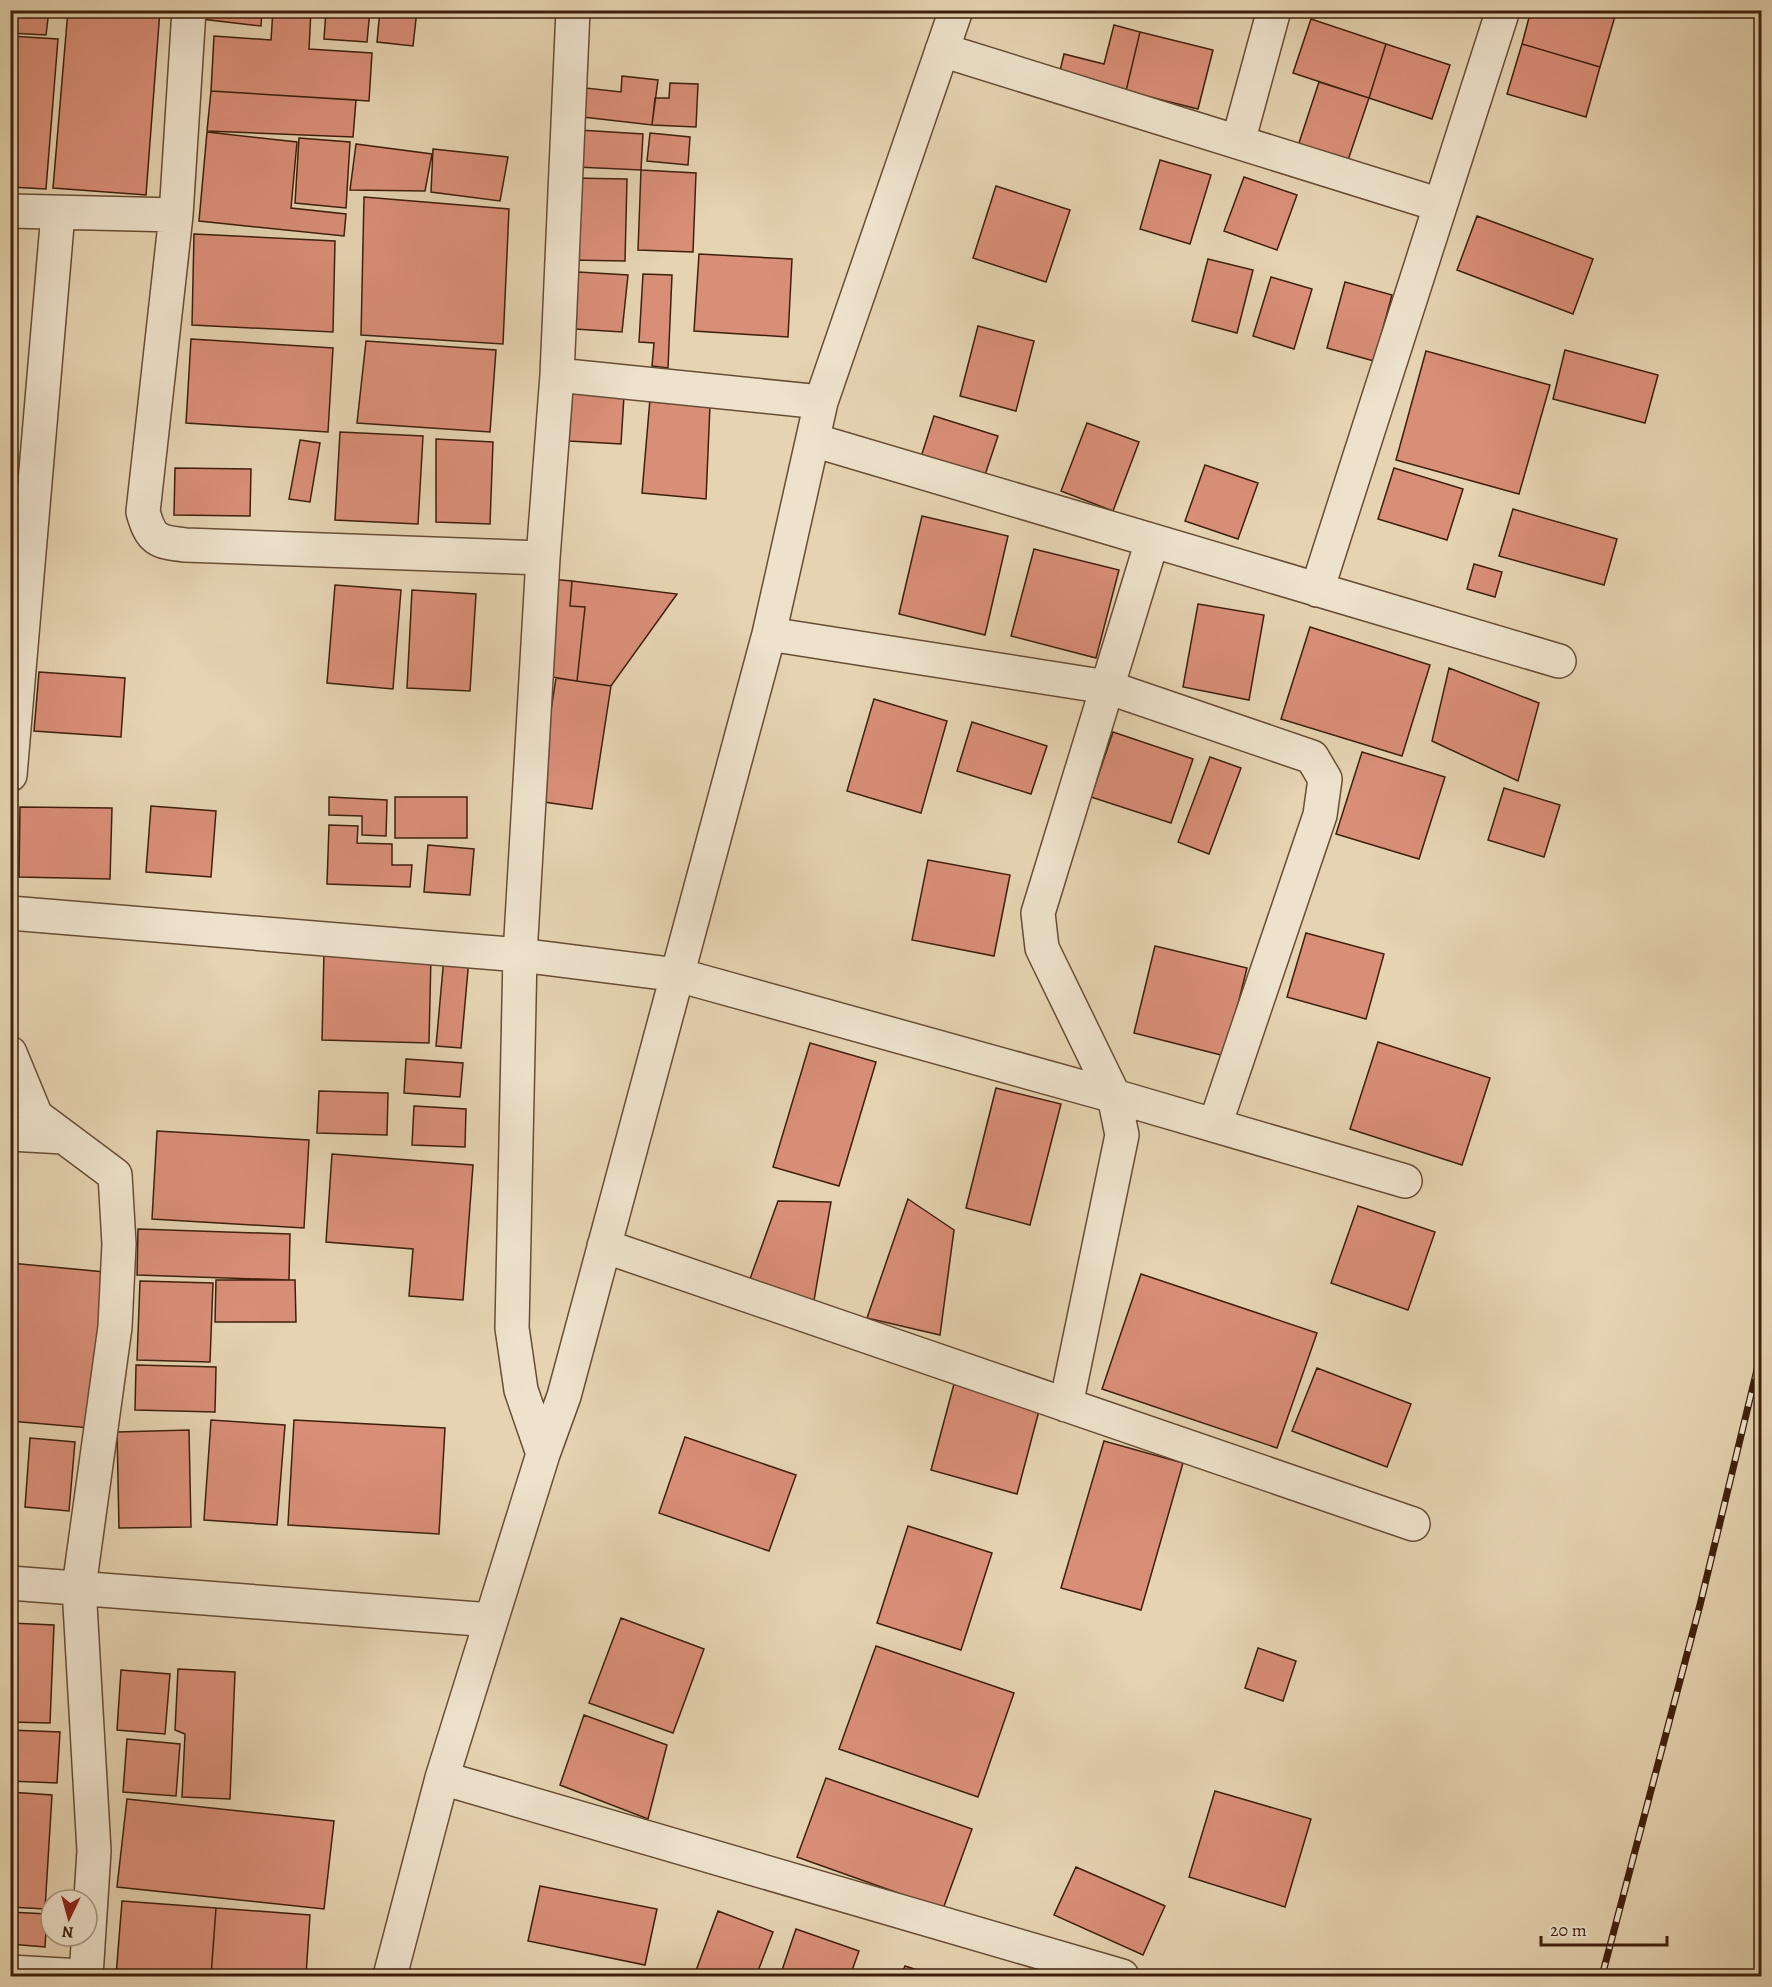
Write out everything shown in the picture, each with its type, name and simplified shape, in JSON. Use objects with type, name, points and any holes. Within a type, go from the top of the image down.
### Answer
[{"type":"street","points":[[189,10],[176,215],[143,512],[147,527],[154,538],[185,545],[543,558]]},
{"type":"street","points":[[543,1454],[521,1390],[512,1328],[520,955],[543,558],[557,375],[573,10]]},
{"type":"street","points":[[390,1977],[442,1778],[543,1454],[564,1396],[770,634],[822,402],[956,10]]},
{"type":"street","points":[[1238,142],[1274,10]]},
{"type":"street","points":[[1317,590],[1503,10]]},
{"type":"street","points":[[942,50],[1440,205]]},
{"type":"street","points":[[10,211],[176,215]]},
{"type":"street","points":[[10,774],[58,213]]},
{"type":"street","points":[[557,375],[822,402]]},
{"type":"street","points":[[813,440],[1559,661]]},
{"type":"street","points":[[1066,1405],[1122,1135],[1114,1096],[1042,948],[1038,913],[1152,541]]},
{"type":"street","points":[[770,634],[1107,687],[1311,757],[1325,779],[1320,815],[1215,1125]]},
{"type":"street","points":[[10,913],[520,955],[678,975],[1114,1096],[1405,1181]]},
{"type":"street","points":[[10,1053],[36,1116],[115,1175],[118,1244],[115,1327],[79,1587],[94,1851],[86,1977]]},
{"type":"street","points":[[10,1134],[64,1137]]},
{"type":"street","points":[[604,1246],[1413,1524]]},
{"type":"street","points":[[10,1583],[491,1620]]},
{"type":"street","points":[[442,1778],[1122,1977]]},
{"type":"street","points":[[10,1972],[81,1977]]},
{"type":"building","points":[[10,10],[49,10],[46,35],[10,33]]},
{"type":"building","points":[[68,10],[160,10],[146,195],[53,188]]},
{"type":"building","points":[[202,10],[262,10],[261,26],[201,19]]},
{"type":"building","points":[[273,10],[311,10],[309,49],[372,53],[369,101],[211,91],[214,36],[271,40]]},
{"type":"building","points":[[326,10],[370,10],[367,42],[324,39]]},
{"type":"building","points":[[380,10],[417,10],[413,46],[377,42]]},
{"type":"building","points":[[1531,10],[1606,10],[1616,13],[1600,67],[1522,44]]},
{"type":"building","points":[[1311,19],[1386,44],[1369,98],[1293,73]]},
{"type":"building","points":[[1114,25],[1140,32],[1126,91],[1059,75],[1064,54],[1104,64]]},
{"type":"building","points":[[1140,32],[1213,50],[1198,109],[1126,91]]},
{"type":"building","points":[[10,36],[58,39],[46,189],[10,187]]},
{"type":"building","points":[[1386,44],[1450,65],[1432,119],[1369,98]]},
{"type":"building","points":[[1522,44],[1600,67],[1586,117],[1507,94]]},
{"type":"building","points":[[622,76],[658,80],[652,125],[583,117],[586,88],[621,92]]},
{"type":"building","points":[[1319,82],[1369,98],[1345,169],[1296,152]]},
{"type":"building","points":[[670,83],[698,84],[696,127],[652,125],[655,98],[669,98]]},
{"type":"building","points":[[211,91],[356,100],[353,137],[207,131]]},
{"type":"building","points":[[579,130],[643,134],[641,170],[577,167]]},
{"type":"building","points":[[207,132],[297,142],[291,208],[346,214],[344,236],[199,221]]},
{"type":"building","points":[[650,133],[690,137],[688,165],[647,161]]},
{"type":"building","points":[[299,138],[350,142],[346,208],[295,203]]},
{"type":"building","points":[[356,144],[432,154],[425,191],[350,190]]},
{"type":"building","points":[[433,149],[508,157],[500,201],[431,192]]},
{"type":"building","points":[[1160,160],[1211,175],[1190,244],[1140,229]]},
{"type":"building","points":[[641,170],[696,173],[693,252],[638,250]]},
{"type":"building","points":[[1244,177],[1297,195],[1277,250],[1224,231]]},
{"type":"building","points":[[572,178],[627,179],[625,261],[570,260]]},
{"type":"building","points":[[996,186],[1070,210],[1046,282],[973,258]]},
{"type":"building","points":[[364,197],[509,209],[503,344],[361,335]]},
{"type":"building","points":[[1477,216],[1593,259],[1573,314],[1457,270]]},
{"type":"building","points":[[194,234],[335,241],[333,332],[192,325]]},
{"type":"building","points":[[699,254],[792,259],[788,337],[694,331]]},
{"type":"building","points":[[1208,259],[1253,270],[1237,333],[1192,321]]},
{"type":"building","points":[[578,272],[628,275],[622,332],[575,329]]},
{"type":"building","points":[[643,274],[672,275],[668,368],[652,366],[654,343],[639,342]]},
{"type":"building","points":[[1271,277],[1312,289],[1294,349],[1253,336]]},
{"type":"building","points":[[1345,282],[1392,295],[1374,361],[1327,348]]},
{"type":"building","points":[[978,326],[1034,341],[1016,411],[960,396]]},
{"type":"building","points":[[191,339],[333,348],[328,432],[186,423]]},
{"type":"building","points":[[366,341],[496,350],[490,432],[357,423]]},
{"type":"building","points":[[1565,350],[1658,375],[1645,423],[1553,399]]},
{"type":"building","points":[[1426,351],[1550,385],[1519,494],[1396,460]]},
{"type":"building","points":[[572,392],[624,396],[621,444],[569,441]]},
{"type":"building","points":[[650,399],[710,405],[706,499],[642,493]]},
{"type":"building","points":[[934,416],[998,436],[984,478],[921,457]]},
{"type":"building","points":[[1087,423],[1139,442],[1113,511],[1061,491]]},
{"type":"building","points":[[340,432],[423,436],[418,524],[335,520]]},
{"type":"building","points":[[436,439],[493,442],[490,524],[436,522]]},
{"type":"building","points":[[300,440],[320,443],[310,502],[289,499]]},
{"type":"building","points":[[1205,465],[1258,483],[1238,539],[1185,521]]},
{"type":"building","points":[[175,468],[251,469],[250,516],[174,515]]},
{"type":"building","points":[[1394,468],[1463,489],[1447,540],[1378,519]]},
{"type":"building","points":[[1513,509],[1617,539],[1604,585],[1499,556]]},
{"type":"building","points":[[922,516],[1008,536],[985,635],[899,614]]},
{"type":"building","points":[[1034,549],[1119,570],[1096,658],[1011,636]]},
{"type":"building","points":[[1474,564],[1502,572],[1495,597],[1467,589]]},
{"type":"building","points":[[549,579],[572,581],[570,606],[585,607],[577,681],[546,676]]},
{"type":"building","points":[[572,581],[677,594],[611,686],[577,681],[585,607],[570,606]]},
{"type":"building","points":[[335,585],[401,590],[393,689],[327,683]]},
{"type":"building","points":[[412,590],[476,594],[470,691],[407,688]]},
{"type":"building","points":[[1198,604],[1264,615],[1249,700],[1183,687]]},
{"type":"building","points":[[1310,627],[1430,665],[1402,756],[1281,719]]},
{"type":"building","points":[[1449,668],[1539,703],[1518,781],[1432,741]]},
{"type":"building","points":[[39,672],[125,678],[121,737],[34,731]]},
{"type":"building","points":[[556,678],[611,686],[592,809],[537,801]]},
{"type":"building","points":[[874,699],[947,721],[921,813],[847,791]]},
{"type":"building","points":[[972,722],[1047,746],[1031,794],[957,771]]},
{"type":"building","points":[[1113,732],[1193,759],[1171,823],[1091,797]]},
{"type":"building","points":[[1362,752],[1445,777],[1419,859],[1336,834]]},
{"type":"building","points":[[1210,757],[1241,768],[1209,854],[1178,842]]},
{"type":"building","points":[[1504,788],[1560,805],[1544,857],[1488,840]]},
{"type":"building","points":[[329,797],[387,800],[386,836],[362,835],[362,816],[329,815]]},
{"type":"building","points":[[395,797],[467,797],[467,838],[395,838]]},
{"type":"building","points":[[151,806],[216,811],[211,877],[146,872]]},
{"type":"building","points":[[20,807],[112,808],[110,879],[19,877]]},
{"type":"building","points":[[329,825],[358,826],[357,843],[392,844],[392,865],[412,865],[410,887],[327,884]]},
{"type":"building","points":[[428,845],[474,849],[470,895],[424,892]]},
{"type":"building","points":[[928,860],[1010,875],[994,956],[912,940]]},
{"type":"building","points":[[1306,933],[1384,954],[1366,1019],[1287,997]]},
{"type":"building","points":[[1155,946],[1247,968],[1225,1056],[1134,1033]]},
{"type":"building","points":[[324,951],[431,955],[429,1043],[322,1040]]},
{"type":"building","points":[[444,957],[469,959],[461,1048],[436,1046]]},
{"type":"building","points":[[1378,1042],[1490,1078],[1462,1165],[1350,1129]]},
{"type":"building","points":[[810,1043],[876,1062],[839,1186],[773,1167]]},
{"type":"building","points":[[406,1059],[463,1063],[460,1097],[404,1093]]},
{"type":"building","points":[[996,1088],[1061,1104],[1030,1225],[966,1208]]},
{"type":"building","points":[[319,1091],[388,1093],[387,1135],[317,1133]]},
{"type":"building","points":[[414,1106],[466,1109],[465,1147],[412,1145]]},
{"type":"building","points":[[157,1131],[309,1140],[304,1228],[152,1219]]},
{"type":"building","points":[[332,1154],[473,1165],[463,1300],[409,1296],[413,1249],[326,1242]]},
{"type":"building","points":[[908,1199],[954,1230],[940,1335],[867,1318]]},
{"type":"building","points":[[778,1201],[831,1202],[812,1312],[746,1290]]},
{"type":"building","points":[[1358,1206],[1435,1232],[1408,1310],[1331,1283]]},
{"type":"building","points":[[138,1229],[290,1234],[289,1280],[137,1275]]},
{"type":"building","points":[[10,1263],[105,1272],[91,1428],[10,1421]]},
{"type":"building","points":[[1141,1274],[1317,1333],[1277,1448],[1102,1389]]},
{"type":"building","points":[[216,1280],[295,1280],[296,1322],[215,1322]]},
{"type":"building","points":[[140,1281],[213,1283],[210,1362],[137,1360]]},
{"type":"building","points":[[136,1365],[216,1367],[215,1412],[135,1410]]},
{"type":"building","points":[[1317,1368],[1411,1404],[1387,1467],[1292,1431]]},
{"type":"building","points":[[954,1384],[1040,1407],[1017,1494],[931,1470]]},
{"type":"building","points":[[211,1420],[285,1425],[277,1525],[204,1520]]},
{"type":"building","points":[[294,1420],[445,1428],[439,1534],[288,1525]]},
{"type":"building","points":[[189,1430],[191,1527],[119,1528],[117,1432]]},
{"type":"building","points":[[685,1437],[796,1475],[769,1551],[659,1513]]},
{"type":"building","points":[[30,1438],[75,1442],[69,1511],[25,1507]]},
{"type":"building","points":[[1104,1441],[1183,1463],[1141,1610],[1061,1588]]},
{"type":"building","points":[[908,1526],[992,1553],[961,1650],[877,1623]]},
{"type":"building","points":[[621,1618],[704,1649],[673,1733],[589,1703]]},
{"type":"building","points":[[10,1623],[54,1625],[50,1723],[10,1722]]},
{"type":"building","points":[[876,1646],[1014,1693],[978,1797],[839,1749]]},
{"type":"building","points":[[1258,1648],[1296,1661],[1283,1701],[1245,1688]]},
{"type":"building","points":[[178,1669],[235,1672],[230,1799],[182,1797],[185,1734],[175,1730]]},
{"type":"building","points":[[121,1670],[170,1674],[165,1734],[117,1730]]},
{"type":"building","points":[[584,1715],[667,1745],[648,1819],[560,1785]]},
{"type":"building","points":[[10,1730],[60,1732],[57,1783],[10,1781]]},
{"type":"building","points":[[127,1739],[180,1744],[176,1796],[123,1792]]},
{"type":"building","points":[[826,1778],[972,1829],[943,1909],[797,1857]]},
{"type":"building","points":[[1215,1791],[1311,1819],[1285,1907],[1189,1877]]},
{"type":"building","points":[[10,1792],[52,1795],[46,1888],[39,1888],[39,1909],[10,1907]]},
{"type":"building","points":[[127,1799],[334,1821],[324,1909],[117,1887]]},
{"type":"building","points":[[1076,1867],[1165,1906],[1143,1955],[1054,1915]]},
{"type":"building","points":[[540,1886],[657,1909],[645,1965],[528,1941]]},
{"type":"building","points":[[122,1901],[216,1908],[211,1976],[116,1976]]},
{"type":"building","points":[[216,1908],[310,1915],[306,1976],[211,1976]]},
{"type":"building","points":[[718,1911],[773,1932],[756,1976],[694,1976]]},
{"type":"building","points":[[10,1912],[39,1914],[39,1946],[10,1944]]},
{"type":"building","points":[[796,1929],[859,1951],[850,1976],[780,1976]]},
{"type":"building","points":[[905,1966],[936,1976],[901,1976]]},
{"type":"railway","points":[[1602,1976],[1700,1605],[1762,1349]]}]
